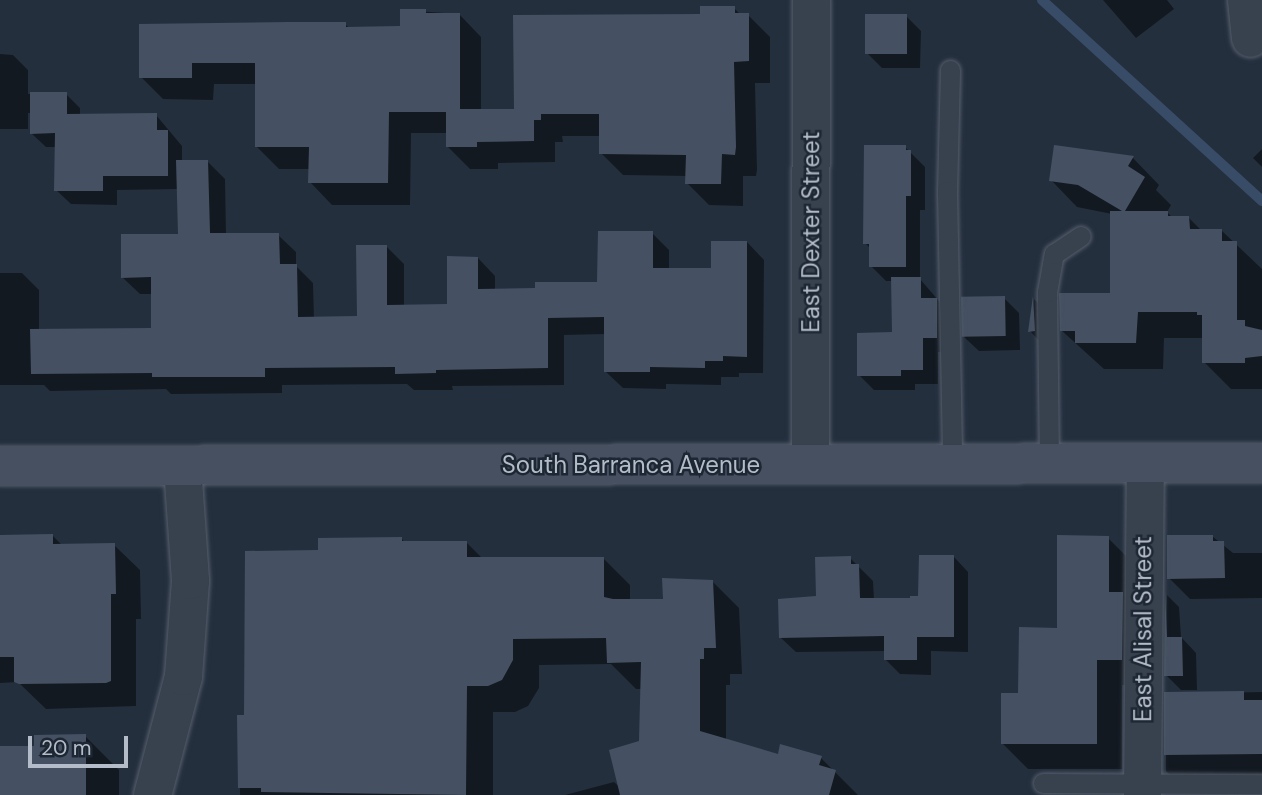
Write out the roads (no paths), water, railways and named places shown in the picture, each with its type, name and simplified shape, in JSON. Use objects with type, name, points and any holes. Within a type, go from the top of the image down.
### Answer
[{"type":"main road","name":"South Barranca Avenue","points":[[0,466],[1262,463]]},
{"type":"street","name":"East Dexter Street","points":[[810,464],[811,0]]},
{"type":"street","points":[[1246,0],[1250,38]]},
{"type":"street","name":"East Alisal Street","points":[[1142,789],[1145,463]]},
{"type":"street","points":[[152,795],[183,677],[190,580],[182,466]]},
{"type":"lane","points":[[950,70],[947,191],[952,463]]},
{"type":"lane","points":[[1049,463],[1047,292],[1054,254],[1081,236]]},
{"type":"lane","points":[[1043,783],[1142,789],[1262,784]]},
{"type":"waterway","points":[[1042,0],[1262,201]]}]
